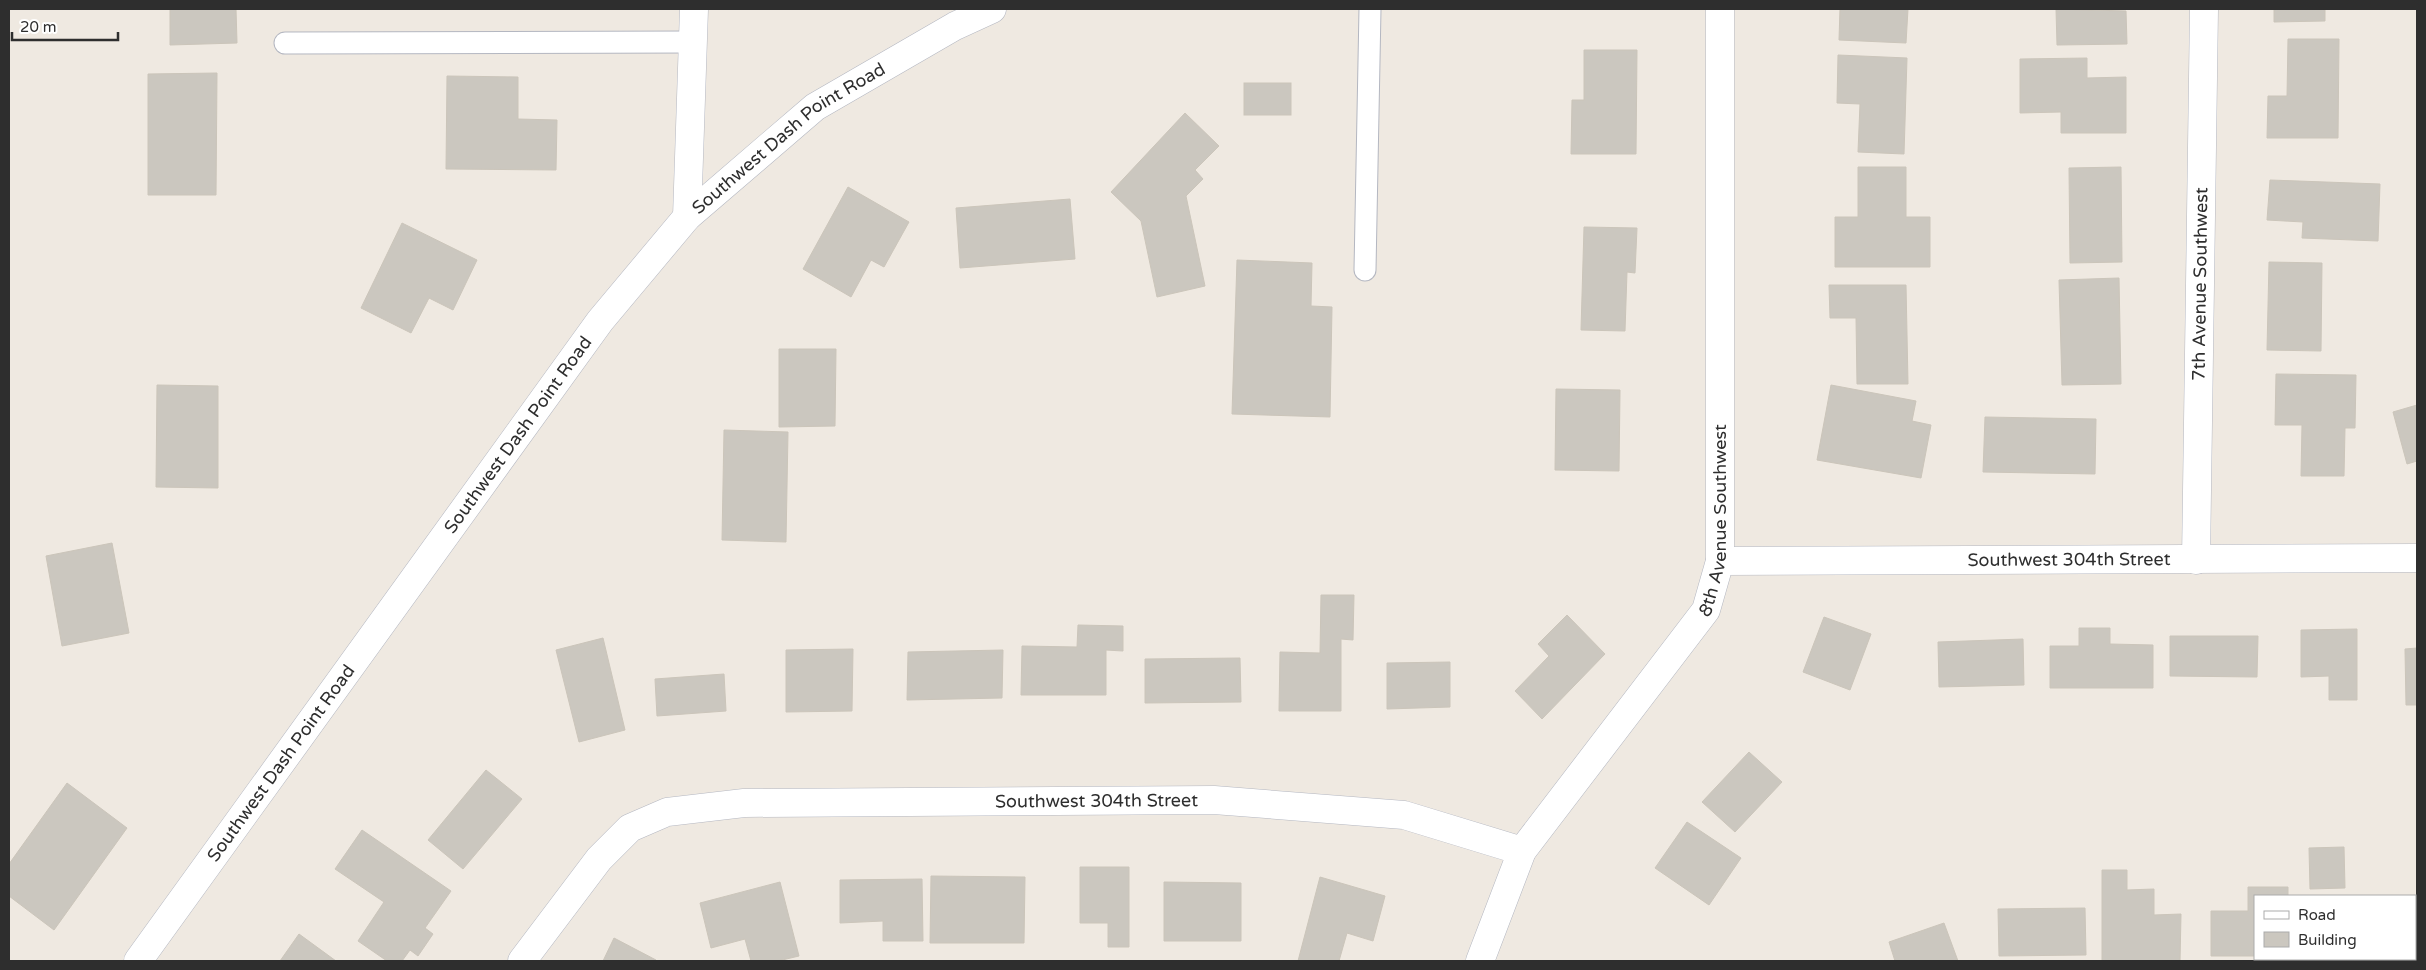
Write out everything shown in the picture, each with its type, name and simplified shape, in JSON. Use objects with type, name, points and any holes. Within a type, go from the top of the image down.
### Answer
[{"type":"street","points":[[687,217],[694,9]]},
{"type":"street","name":"Southwest Dash Point Road","points":[[138,961],[600,321],[687,217],[815,107],[955,26],[992,9]]},
{"type":"street","name":"8th Avenue Southwest","points":[[1480,961],[1522,851],[1706,610],[1720,561],[1720,9]]},
{"type":"street","name":"7th Avenue Southwest","points":[[2196,560],[2204,9]]},
{"type":"street","name":"Southwest 304th Street","points":[[1720,561],[2417,558]]},
{"type":"street","name":"Southwest 304th Street","points":[[522,961],[599,859],[630,828],[667,812],[744,803],[1214,800],[1404,815],[1522,851]]},
{"type":"lane","points":[[1365,270],[1370,9]]},
{"type":"lane","points":[[285,43],[693,42]]},
{"type":"building","points":[[170,9],[236,9],[237,43],[170,45]]},
{"type":"building","points":[[1840,9],[1908,9],[1906,43],[1839,40]]},
{"type":"building","points":[[2056,9],[2126,11],[2127,44],[2057,45]]},
{"type":"building","points":[[2274,9],[2325,9],[2325,21],[2274,22]]},
{"type":"building","points":[[2288,39],[2339,39],[2338,138],[2267,138],[2268,96],[2287,96]]},
{"type":"building","points":[[1584,50],[1637,50],[1636,154],[1571,154],[1572,100],[1584,100]]},
{"type":"building","points":[[1838,55],[1907,58],[1904,154],[1858,152],[1860,104],[1837,103]]},
{"type":"building","points":[[2087,58],[2087,78],[2126,77],[2126,133],[2061,133],[2061,112],[2020,113],[2020,59]]},
{"type":"building","points":[[217,73],[216,195],[148,195],[148,74]]},
{"type":"building","points":[[447,76],[518,77],[518,119],[557,120],[556,170],[446,169]]},
{"type":"building","points":[[1244,83],[1291,83],[1291,115],[1244,115]]},
{"type":"building","points":[[1185,113],[1219,146],[1195,170],[1203,179],[1186,196],[1205,286],[1157,297],[1141,221],[1111,192]]},
{"type":"building","points":[[1858,167],[1906,167],[1906,217],[1930,217],[1930,267],[1835,267],[1835,217],[1858,217]]},
{"type":"building","points":[[2121,167],[2122,262],[2070,263],[2069,168]]},
{"type":"building","points":[[2270,180],[2380,184],[2378,241],[2302,238],[2303,222],[2267,220]]},
{"type":"building","points":[[848,187],[909,222],[884,267],[871,260],[851,297],[803,269]]},
{"type":"building","points":[[1070,199],[1075,259],[960,268],[956,208]]},
{"type":"building","points":[[402,223],[477,260],[453,310],[429,298],[411,333],[361,308]]},
{"type":"building","points":[[1584,227],[1637,228],[1635,273],[1627,272],[1625,331],[1581,330]]},
{"type":"building","points":[[1237,260],[1312,263],[1311,306],[1332,307],[1330,417],[1232,414]]},
{"type":"building","points":[[2269,262],[2322,263],[2321,351],[2267,350]]},
{"type":"building","points":[[2119,278],[2121,384],[2062,385],[2059,280]]},
{"type":"building","points":[[1829,285],[1906,285],[1908,384],[1857,384],[1856,318],[1830,318]]},
{"type":"building","points":[[779,349],[836,349],[835,426],[779,427]]},
{"type":"building","points":[[2276,374],[2356,375],[2355,428],[2345,428],[2344,476],[2301,476],[2302,425],[2275,425]]},
{"type":"building","points":[[157,385],[218,386],[218,488],[156,487]]},
{"type":"building","points":[[1831,385],[1916,401],[1912,421],[1931,425],[1921,478],[1817,460]]},
{"type":"building","points":[[1556,389],[1620,390],[1619,471],[1555,470]]},
{"type":"building","points":[[2417,405],[2417,461],[2407,464],[2393,412]]},
{"type":"building","points":[[1985,417],[2096,419],[2095,474],[1983,472]]},
{"type":"building","points":[[724,430],[788,432],[786,542],[722,540]]},
{"type":"building","points":[[112,543],[129,633],[62,646],[46,556]]},
{"type":"building","points":[[1321,595],[1354,595],[1353,640],[1341,639],[1341,711],[1279,711],[1280,652],[1320,653]]},
{"type":"building","points":[[1567,615],[1605,654],[1542,719],[1515,691],[1549,656],[1538,644]]},
{"type":"building","points":[[1824,617],[1871,634],[1850,690],[1803,672]]},
{"type":"building","points":[[1078,625],[1123,626],[1123,651],[1106,650],[1106,695],[1021,695],[1022,646],[1077,647]]},
{"type":"building","points":[[2079,628],[2110,628],[2110,644],[2153,645],[2153,688],[2050,688],[2050,646],[2079,646]]},
{"type":"building","points":[[2357,629],[2357,700],[2329,700],[2329,676],[2301,677],[2301,630]]},
{"type":"building","points":[[2170,636],[2258,636],[2257,677],[2170,676]]},
{"type":"building","points":[[603,638],[625,730],[579,742],[556,650]]},
{"type":"building","points":[[2023,639],[2024,685],[1939,687],[1938,642]]},
{"type":"building","points":[[2417,648],[2417,705],[2406,705],[2405,649]]},
{"type":"building","points":[[853,649],[852,711],[786,712],[786,650]]},
{"type":"building","points":[[1003,650],[1002,698],[907,700],[908,652]]},
{"type":"building","points":[[1240,658],[1241,702],[1145,703],[1145,659]]},
{"type":"building","points":[[1450,662],[1450,707],[1387,709],[1387,663]]},
{"type":"building","points":[[724,674],[726,711],[657,716],[655,679]]},
{"type":"building","points":[[1749,752],[1782,782],[1735,832],[1702,802]]},
{"type":"building","points":[[486,770],[522,799],[463,869],[428,840]]},
{"type":"building","points":[[67,783],[127,828],[54,930],[9,896],[9,864]]},
{"type":"building","points":[[1687,822],[1741,858],[1709,905],[1655,868]]},
{"type":"building","points":[[362,830],[451,891],[425,928],[433,934],[418,956],[410,950],[402,961],[387,961],[358,941],[384,902],[335,869]]},
{"type":"building","points":[[2344,847],[2345,888],[2310,889],[2309,848]]},
{"type":"building","points":[[1080,867],[1129,867],[1129,947],[1108,947],[1108,923],[1080,923]]},
{"type":"building","points":[[2102,870],[2127,870],[2127,890],[2154,889],[2154,915],[2181,914],[2180,961],[2102,961]]},
{"type":"building","points":[[931,876],[1025,877],[1024,943],[930,943]]},
{"type":"building","points":[[1320,877],[1385,896],[1373,941],[1347,933],[1339,961],[1298,961]]},
{"type":"building","points":[[922,879],[923,941],[883,941],[883,921],[840,923],[840,880]]},
{"type":"building","points":[[780,882],[799,956],[778,961],[751,961],[745,939],[711,948],[700,903]]},
{"type":"building","points":[[1164,882],[1241,883],[1241,941],[1164,941]]},
{"type":"building","points":[[2248,887],[2288,887],[2288,895],[2254,895],[2254,956],[2211,956],[2211,911],[2248,911]]},
{"type":"building","points":[[2085,908],[2086,955],[1999,956],[1998,909]]},
{"type":"building","points":[[2417,915],[2417,961],[2353,961],[2416,960]]},
{"type":"building","points":[[1944,923],[1958,961],[1895,961],[1889,942]]},
{"type":"building","points":[[299,934],[336,961],[280,961]]},
{"type":"building","points":[[614,938],[656,960],[603,961]]}]
